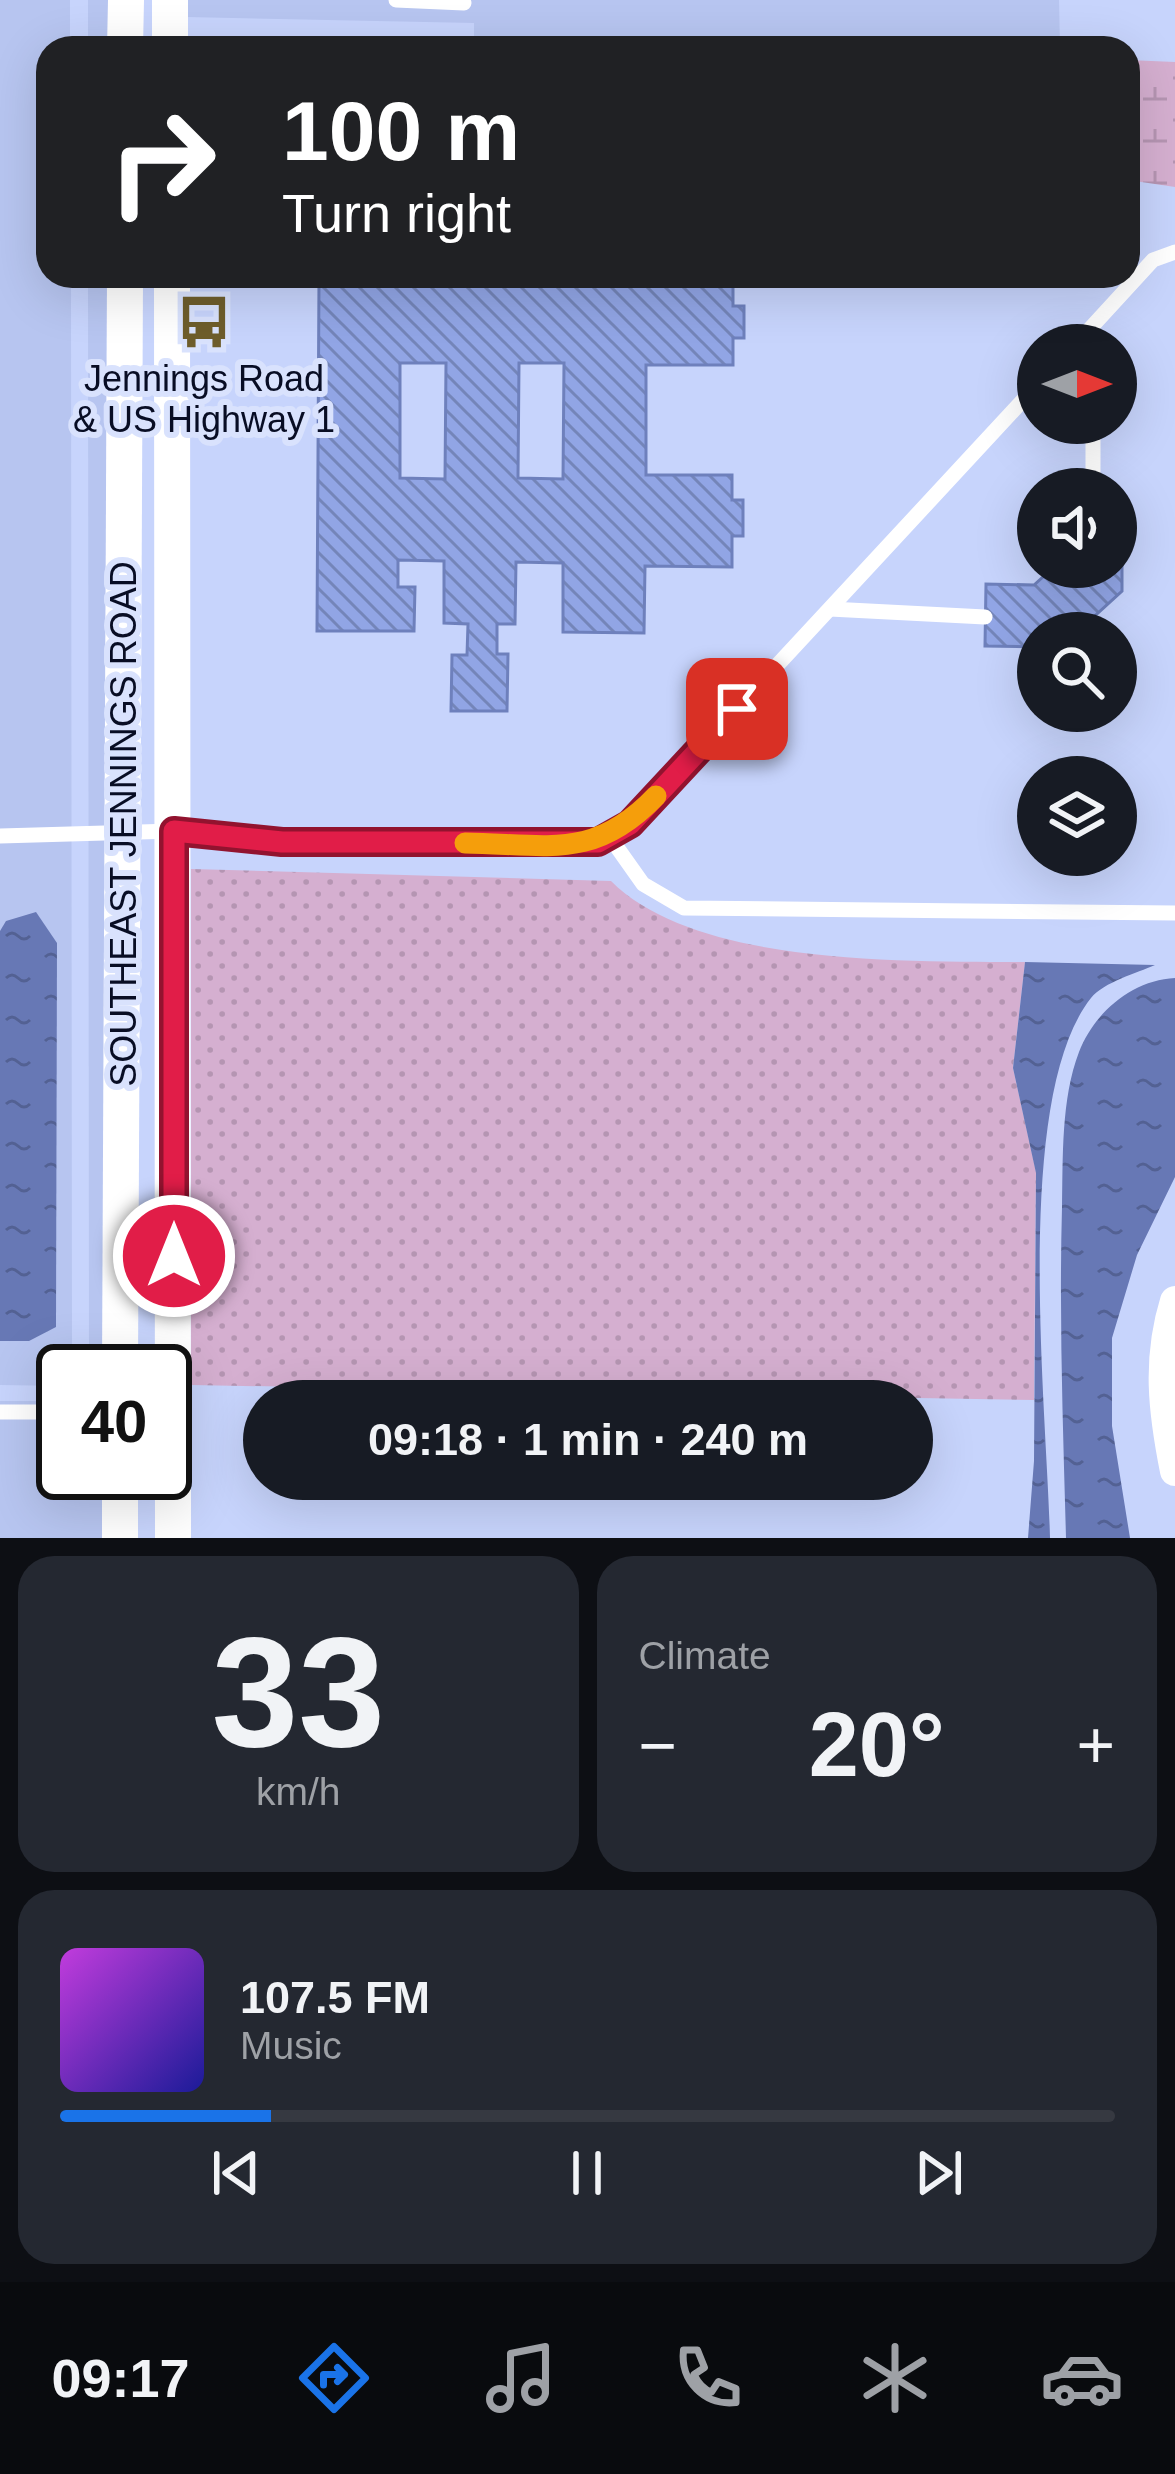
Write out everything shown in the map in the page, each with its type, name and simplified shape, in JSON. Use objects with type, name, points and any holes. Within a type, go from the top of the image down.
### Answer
[{"type":"street","points":[[125,36],[126,0]]},
{"type":"street","points":[[170,0],[170,36]]},
{"type":"street","name":"SOUTHEAST JENNINGS ROAD","points":[[120,1344],[125,288]]},
{"type":"street","name":"SOUTHEAST JENNINGS ROAD","points":[[172,288],[173,1538]]},
{"type":"street","points":[[1175,1300],[1164,1337],[1162,1406],[1175,1471]]},
{"type":"street","points":[[120,1500],[120,1538]]},
{"type":"lane","points":[[396,0],[464,3]]},
{"type":"lane","points":[[1140,274],[1153,260],[1175,252]]},
{"type":"lane","points":[[1094,324],[1127,288]]},
{"type":"lane","points":[[0,836],[7,831],[174,831],[304,842],[549,844],[609,836],[630,824],[1017,417]]},
{"type":"lane","points":[[830,609],[985,617]]},
{"type":"lane","points":[[609,836],[643,884],[684,908],[1175,913]]},
{"type":"lane","points":[[0,1412],[36,1412]]},
{"type":"shaded area","points":[[0,0],[70,0],[70,36],[36,36],[36,288],[71,288],[72,1344],[36,1344],[36,1386],[0,1385]]},
{"type":"shaded area","points":[[88,0],[108,0],[108,36],[88,36]]},
{"type":"shaded area","points":[[187,0],[1059,0],[1060,36],[474,36],[474,23],[187,17]]},
{"type":"shaded area","points":[[88,288],[107,288],[103,1344],[89,1344]]},
{"type":"shaded area","points":[[0,1401],[36,1401],[36,1500],[103,1500],[103,1538],[0,1538]]},
{"type":"green space","points":[[1140,61],[1175,62],[1175,187],[1140,182]]},
{"type":"green space","points":[[191,869],[611,881],[649,909],[696,930],[749,944],[866,959],[1025,962],[1013,1068],[1036,1172],[1034,1400],[933,1398],[933,1380],[243,1380],[243,1386],[192,1385]]},
{"type":"water","points":[[36,912],[57,943],[56,1327],[29,1341],[0,1341],[0,931],[6,921]]},
{"type":"water","points":[[1025,962],[1155,965],[1112,983],[1091,998],[1066,1045],[1051,1106],[1040,1257],[1050,1538],[1028,1538],[1034,1461],[1036,1173],[1013,1068]]},
{"type":"water","points":[[1175,978],[1175,1177],[1137,1255],[1112,1338],[1112,1426],[1130,1538],[1066,1538],[1061,1248],[1069,1089],[1079,1052],[1105,1012],[1144,985]]},
{"type":"building","points":[[319,288],[733,288],[733,306],[744,306],[744,338],[733,338],[733,365],[646,365],[646,475],[732,475],[732,500],[743,500],[743,536],[732,536],[732,567],[645,566],[644,633],[563,632],[563,563],[516,562],[515,624],[497,624],[497,654],[508,654],[507,711],[451,711],[452,655],[467,655],[468,624],[444,623],[444,561],[398,560],[398,587],[415,587],[414,631],[317,631]],"holes":[[[400,363],[446,363],[445,479],[400,478]],[[519,363],[564,363],[563,479],[518,478]]]},
{"type":"building","points":[[986,584],[1122,591],[1099,612],[1017,612],[1017,647],[985,646]]},
{"type":"slow traffic","points":[[465,843],[598,842],[630,824],[656,796]]},
{"type":"place","name":"Jennings Road & US Highway 1","points":[[204,322]]},
{"type":"route","points":[[174,1256],[174,831],[282,842],[598,842],[630,824],[737,709]]}]
